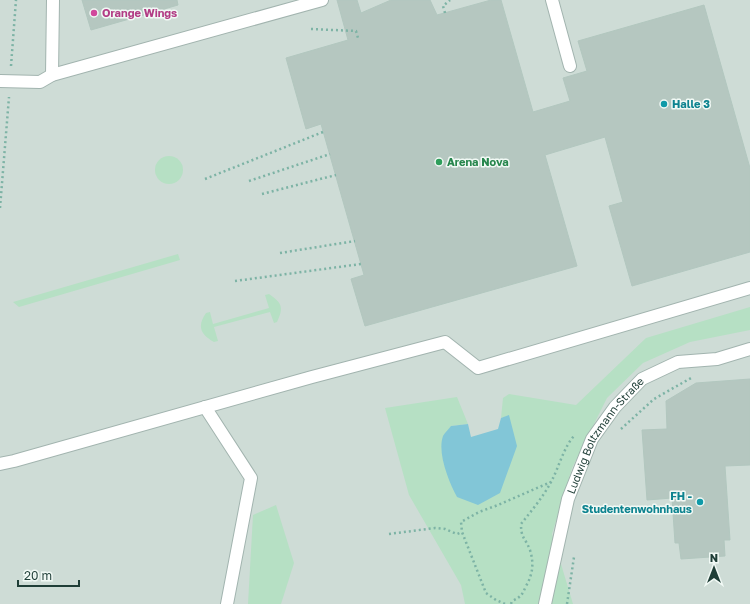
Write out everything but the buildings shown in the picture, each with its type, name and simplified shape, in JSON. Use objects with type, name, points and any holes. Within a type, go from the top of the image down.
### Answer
[{"type":"street","points":[[52,74],[54,0]]},
{"type":"street","points":[[5,81],[40,82],[52,74],[322,0]]},
{"type":"street","points":[[552,0],[570,66]]},
{"type":"street","points":[[0,464],[312,376],[444,342],[478,368],[750,288]]},
{"type":"street","name":"Ludwig Boltzmann-Straße","points":[[545,604],[568,499],[592,439],[615,407],[642,379],[678,362],[717,359],[750,349]]},
{"type":"street","points":[[206,407],[251,478],[227,604]]},
{"type":"path","points":[[0,208],[5,81],[16,0]]},
{"type":"path","points":[[445,13],[443,6],[450,0]]},
{"type":"path","points":[[311,29],[356,31],[358,38]]},
{"type":"path","points":[[205,179],[323,132]]},
{"type":"path","points":[[249,181],[330,154]]},
{"type":"path","points":[[262,194],[336,175]]},
{"type":"path","points":[[280,253],[355,241]]},
{"type":"path","points":[[235,281],[361,264]]},
{"type":"path","points":[[618,434],[654,399],[693,376]]},
{"type":"path","points":[[505,604],[486,593],[462,532],[461,522],[479,512],[552,482]]},
{"type":"path","points":[[389,534],[435,528],[445,529],[457,534],[462,532]]},
{"type":"path","points":[[567,604],[574,557]]},
{"type":"shaded area","points":[[0,0],[750,0],[750,604],[0,604]]},
{"type":"green space","points":[[169,156],[179,160],[183,170],[179,180],[169,184],[159,180],[155,170],[159,160]]},
{"type":"green space","points":[[178,254],[180,260],[19,307],[13,302]]},
{"type":"green space","points":[[269,294],[277,300],[281,309],[277,322],[274,323],[270,312],[214,327],[218,341],[214,342],[203,333],[201,329],[201,322],[206,313],[210,312],[213,324],[269,308],[265,295]]},
{"type":"green space","points":[[750,307],[750,330],[690,342],[643,363],[607,398],[572,468],[552,534],[573,604],[465,604],[461,585],[409,495],[385,408],[457,397],[468,424],[451,426],[457,497],[509,416],[501,418],[503,398],[509,394],[576,405],[646,338]]},
{"type":"green space","points":[[276,505],[294,563],[281,604],[248,604],[253,515]]},
{"type":"water","points":[[509,415],[517,446],[500,493],[478,505],[457,497],[447,476],[443,459],[443,436],[451,426],[468,424],[471,437],[498,429],[501,418]]},
{"type":"place","name":"Orange Wings","points":[[94,13]]},
{"type":"place","name":"Halle 3","points":[[664,104]]},
{"type":"place","name":"Arena Nova","points":[[439,162]]},
{"type":"place","name":"FH - Studentenwohnhaus","points":[[700,502]]}]
